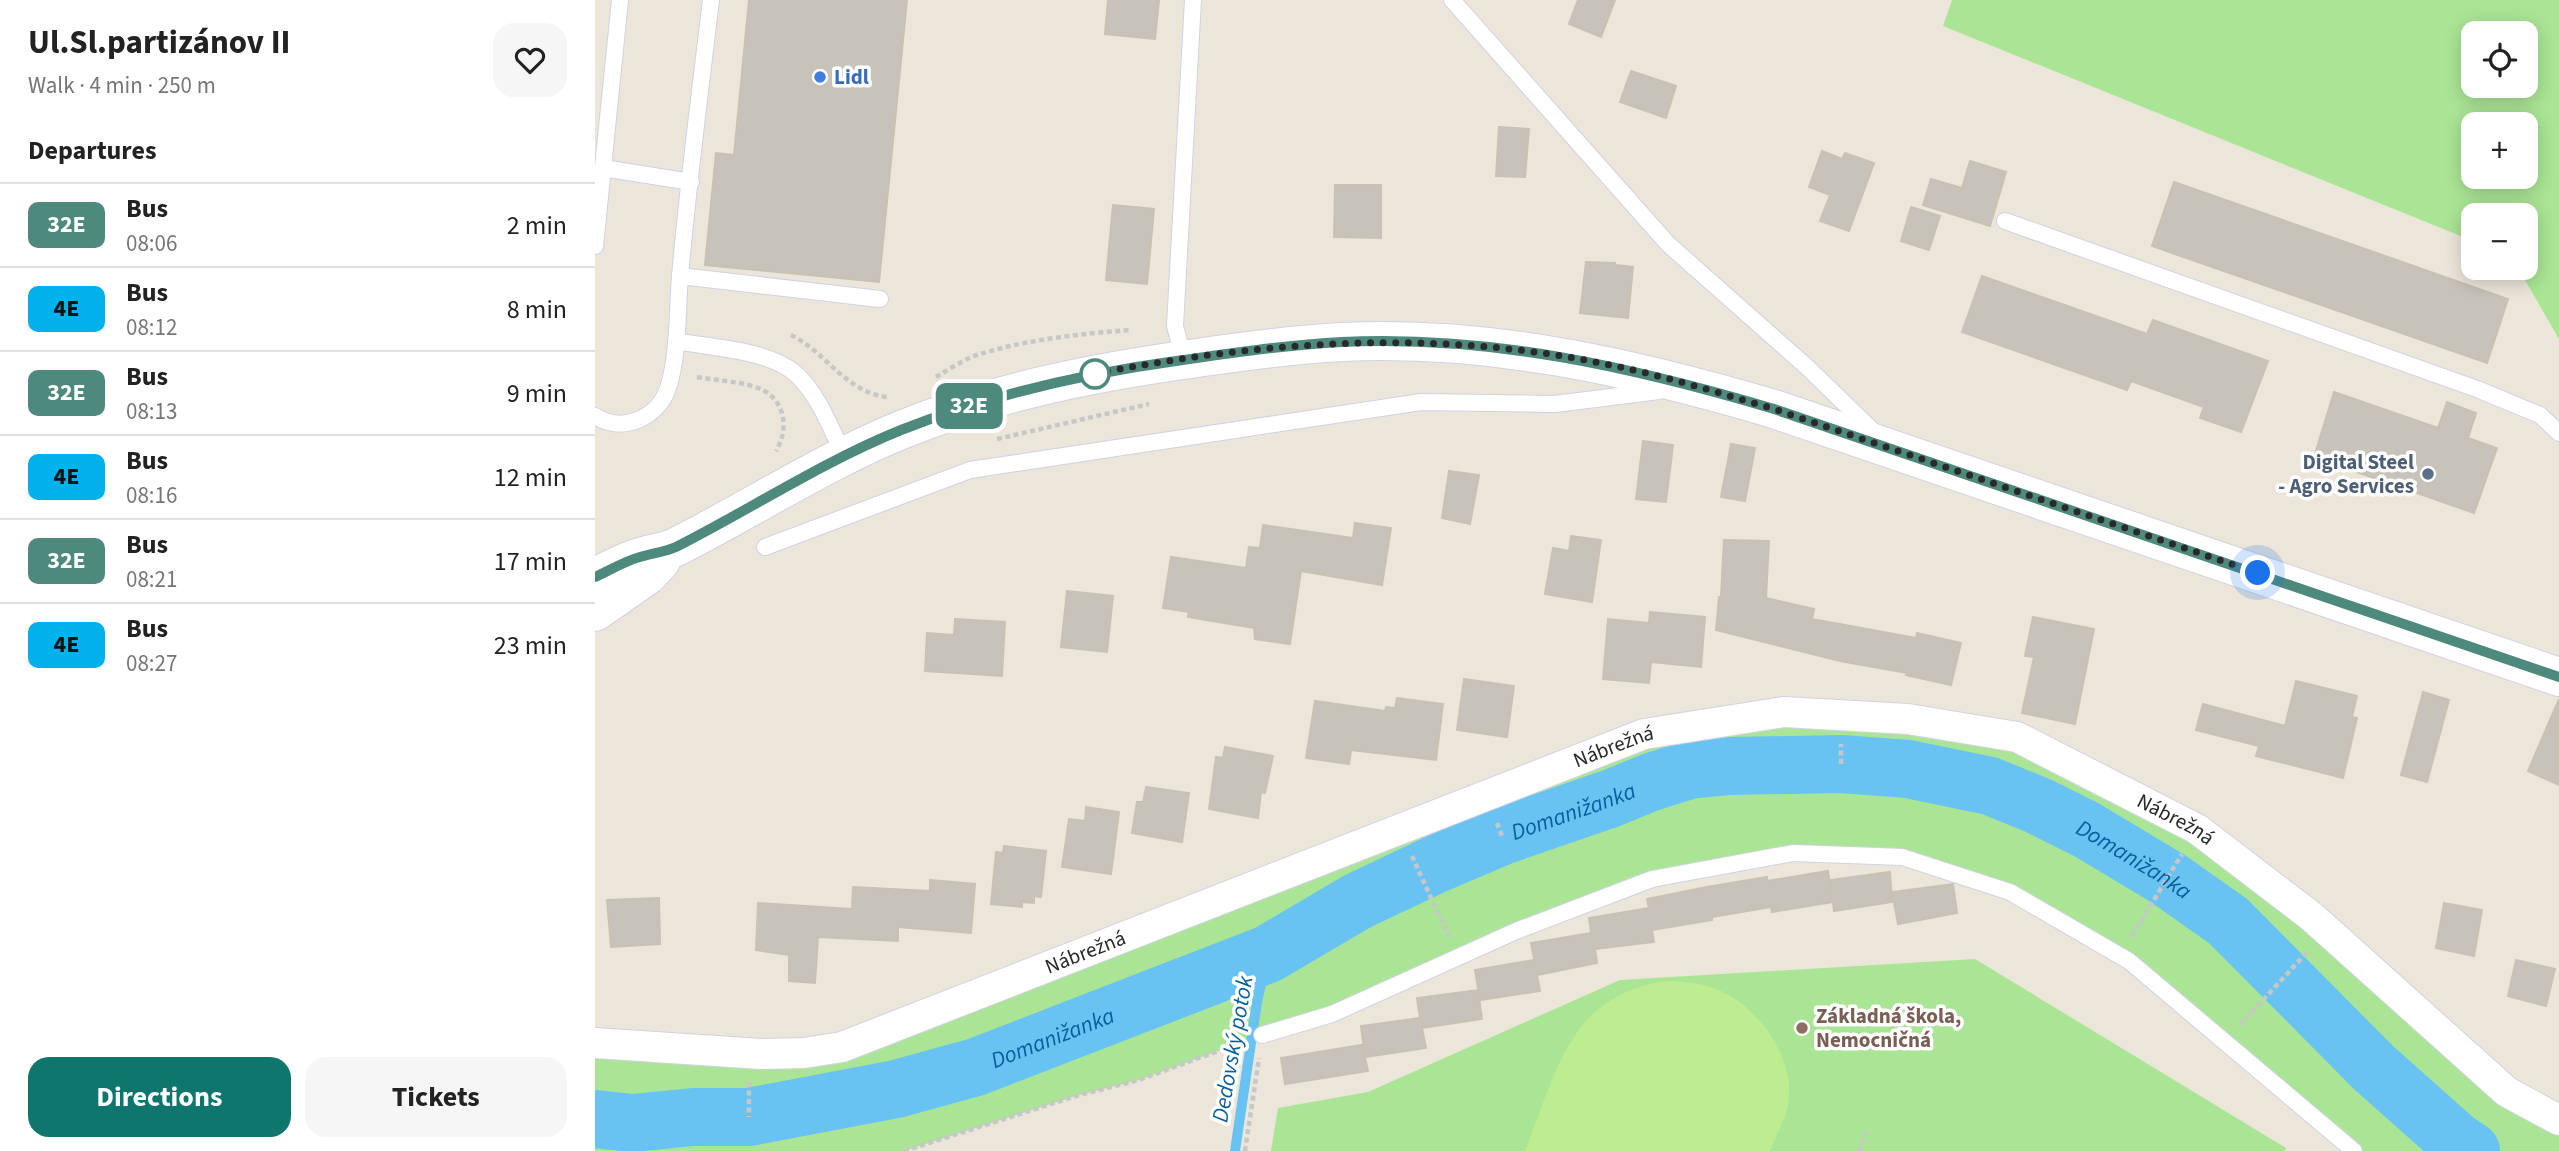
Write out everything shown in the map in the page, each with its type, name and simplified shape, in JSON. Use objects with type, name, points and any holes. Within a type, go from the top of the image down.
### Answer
[{"type":"main road","points":[[595,577],[638,557],[672,549],[802,477],[899,431],[978,402],[1044,384],[1184,360],[1297,345],[1345,342],[1456,344],[1531,352],[1609,365],[1698,386],[1890,447],[2559,677]]},
{"type":"main road","points":[[595,612],[648,575],[672,549]]},
{"type":"street","name":"Nábrežná","points":[[595,1043],[761,1054],[804,1053],[842,1047],[1644,734],[1784,712],[1908,719],[2017,737],[2197,829],[2327,930],[2507,1092],[2559,1120]]},
{"type":"lane","points":[[595,246],[619,0]]},
{"type":"lane","points":[[595,416],[604,422],[618,425],[632,423],[647,416],[660,404],[668,388],[711,0]]},
{"type":"lane","points":[[1184,360],[1175,326],[1193,0]]},
{"type":"lane","points":[[1452,0],[1668,244],[1807,367],[1890,447]]},
{"type":"lane","points":[[603,168],[691,182]]},
{"type":"lane","points":[[2005,221],[2477,389],[2540,415],[2559,433]]},
{"type":"lane","points":[[680,276],[880,299]]},
{"type":"lane","points":[[675,341],[755,355],[784,364],[802,379],[845,457]]},
{"type":"lane","points":[[765,547],[970,470],[1421,402],[1555,404],[1698,386]]},
{"type":"lane","points":[[1262,1035],[1332,1014],[1516,932],[1652,879],[1793,853],[1902,857],[2010,892],[2120,956],[2354,1151]]},
{"type":"path","points":[[697,377],[755,386],[769,394],[781,407],[785,430],[771,459]]},
{"type":"path","points":[[1400,830],[1458,959]]},
{"type":"path","points":[[2120,956],[2167,878]]},
{"type":"path","points":[[2225,1042],[2327,930]]},
{"type":"path","points":[[904,1151],[1076,1096],[1139,1080],[1262,1035],[1245,1151]]},
{"type":"path","points":[[1859,1151],[1866,1132]]},
{"type":"green space","points":[[1952,0],[2559,0],[2559,339],[2525,280],[2538,280],[2538,203],[2461,203],[2461,236],[1943,26]]},
{"type":"green space","points":[[1784,712],[2017,737],[2197,829],[2559,1120],[2559,1151],[2354,1151],[2129,961],[2010,893],[1902,857],[1793,853],[1652,879],[1262,1035],[1139,1080],[1076,1096],[904,1151],[595,1151],[595,1043],[804,1053],[1644,734]]},
{"type":"green space","name":"Základná škola, Nemocničná","points":[[1975,959],[2286,1148],[2285,1151],[1271,1151],[1278,1108],[1368,1092],[1620,980]]},
{"type":"green space","points":[[1666,981],[1702,985],[1730,996],[1745,1006],[1771,1035],[1786,1069],[1789,1087],[1787,1111],[1770,1151],[1525,1151],[1558,1066],[1587,1021],[1607,1003],[1633,989]]},
{"type":"building","name":"Lidl","points":[[749,0],[907,0],[879,282],[705,265],[716,153],[734,155]]},
{"type":"building","points":[[1108,0],[1159,0],[1155,39],[1105,34]]},
{"type":"building","points":[[1578,0],[1615,0],[1601,37],[1569,24]]},
{"type":"building","points":[[1631,71],[1676,86],[1666,118],[1620,102]]},
{"type":"building","points":[[1499,127],[1529,129],[1525,177],[1496,176]]},
{"type":"building","points":[[1822,151],[1842,159],[1845,153],[1874,163],[1849,231],[1820,221],[1830,195],[1809,187]]},
{"type":"building","points":[[1970,161],[2006,172],[1990,226],[1923,205],[1931,179],[1962,188]]},
{"type":"building","points":[[2174,182],[2508,299],[2487,363],[2152,246]]},
{"type":"building","points":[[1335,185],[1381,185],[1381,238],[1334,237]]},
{"type":"building","points":[[1113,205],[1154,209],[1147,284],[1106,280]]},
{"type":"building","points":[[1911,207],[1940,216],[1929,250],[1901,241]]},
{"type":"building","points":[[1586,262],[1633,267],[1628,318],[1580,313]]},
{"type":"building","points":[[1982,276],[2147,334],[2153,320],[2268,361],[2241,432],[2200,418],[2204,407],[2131,381],[2127,390],[1962,332]]},
{"type":"building","points":[[2334,392],[2438,428],[2447,402],[2476,413],[2468,438],[2497,448],[2474,513],[2314,457]]},
{"type":"building","points":[[1643,441],[1673,445],[1666,502],[1636,499]]},
{"type":"building","points":[[1731,444],[1755,448],[1745,501],[1721,497]]},
{"type":"building","points":[[1449,471],[1479,475],[1470,524],[1442,518]]},
{"type":"building","points":[[1355,523],[1391,528],[1382,585],[1301,571],[1290,644],[1255,639],[1254,628],[1188,617],[1189,612],[1163,608],[1171,557],[1246,568],[1249,547],[1260,548],[1263,525],[1353,538]]},
{"type":"building","points":[[1571,536],[1601,540],[1592,602],[1545,594],[1553,548],[1569,551]]},
{"type":"building","points":[[1724,540],[1769,541],[1766,598],[1814,609],[1812,619],[1916,638],[1917,633],[1961,643],[1951,685],[1716,630]]},
{"type":"building","points":[[1067,591],[1113,596],[1107,652],[1061,647]]},
{"type":"building","points":[[1650,612],[1705,617],[1701,667],[1651,662],[1649,683],[1603,679],[1608,619],[1649,623]]},
{"type":"building","points":[[2033,617],[2094,629],[2075,724],[2022,713],[2034,657],[2025,656]]},
{"type":"building","points":[[955,619],[1005,622],[1002,676],[925,671],[927,633],[954,635]]},
{"type":"building","points":[[1464,679],[1514,686],[1507,737],[1457,730]]},
{"type":"building","points":[[2296,681],[2357,696],[2352,717],[2357,718],[2343,778],[2256,756],[2259,746],[2196,730],[2203,704],[2285,726]]},
{"type":"building","points":[[2423,692],[2449,700],[2427,782],[2401,775]]},
{"type":"building","points":[[1397,698],[1443,704],[1436,760],[1351,750],[1349,764],[1306,758],[1315,701],[1385,711],[1386,707],[1395,708]]},
{"type":"building","points":[[2559,699],[2559,785],[2528,771]]},
{"type":"building","points":[[1225,747],[1273,756],[1265,793],[1261,792],[1258,818],[1209,809],[1216,757],[1223,758]]},
{"type":"building","points":[[1146,787],[1189,793],[1182,842],[1132,833],[1137,802],[1143,802]]},
{"type":"building","points":[[1086,807],[1119,812],[1111,874],[1062,867],[1069,819],[1085,821]]},
{"type":"building","points":[[1004,846],[1046,851],[1041,897],[1034,896],[1034,903],[1022,902],[1022,907],[991,904],[996,852],[1003,853]]},
{"type":"building","points":[[1828,871],[1831,892],[1830,880],[1890,872],[1892,902],[1834,911],[1833,902],[1772,912],[1771,907],[1712,917],[1712,920],[1652,930],[1654,942],[1595,949],[1597,963],[1537,975],[1531,943],[1591,933],[1589,918],[1649,908],[1647,899],[1707,887]]},
{"type":"building","points":[[930,880],[975,884],[971,933],[898,927],[898,941],[818,937],[815,983],[789,981],[789,955],[756,950],[758,903],[852,909],[853,887],[930,891]]},
{"type":"building","points":[[1953,884],[1957,913],[1898,924],[1892,892]]},
{"type":"building","points":[[659,898],[660,944],[611,947],[607,900]]},
{"type":"building","points":[[2444,903],[2482,910],[2474,956],[2436,948]]},
{"type":"building","points":[[1534,960],[1540,991],[1480,1000],[1475,970]]},
{"type":"building","points":[[2516,960],[2555,969],[2546,1006],[2508,996]]},
{"type":"building","points":[[1478,990],[1482,1019],[1422,1028],[1426,1048],[1365,1057],[1361,1026],[1420,1018],[1417,998]]},
{"type":"building","points":[[1362,1045],[1368,1071],[1285,1084],[1281,1058]]},
{"type":"waterway","name":"Domanižanka","points":[[595,1119],[633,1123],[693,1117],[749,1117],[896,1089],[976,1067],[1268,954],[1358,901],[1434,865],[1502,836],[1651,782],[1689,770],[1730,766],[1841,764],[1908,769],[1990,786],[2087,830],[2167,878],[2228,921],[2374,1068],[2456,1141],[2471,1151]]},
{"type":"waterway","name":"Dedovský potok","points":[[1235,1151],[1257,1002],[1268,954]]},
{"type":"bus line","name":"32E","points":[[595,577],[638,557],[672,549],[802,477],[899,431],[978,402],[1044,384],[1217,354],[1297,345],[1394,341],[1456,344],[1543,353],[1698,386],[1916,456],[2559,677]]},
{"type":"place","name":"Lidl","points":[[820,77]]},
{"type":"place","name":"Digital Steel - Agro Services","points":[[2428,474]]},
{"type":"place","name":"Základná škola, Nemocničná","points":[[1802,1028]]},
{"type":"route","points":[[1095,374],[1089,375],[1217,354],[1345,342],[1456,344],[1587,361],[1698,386],[1774,409],[2258,573]]}]
